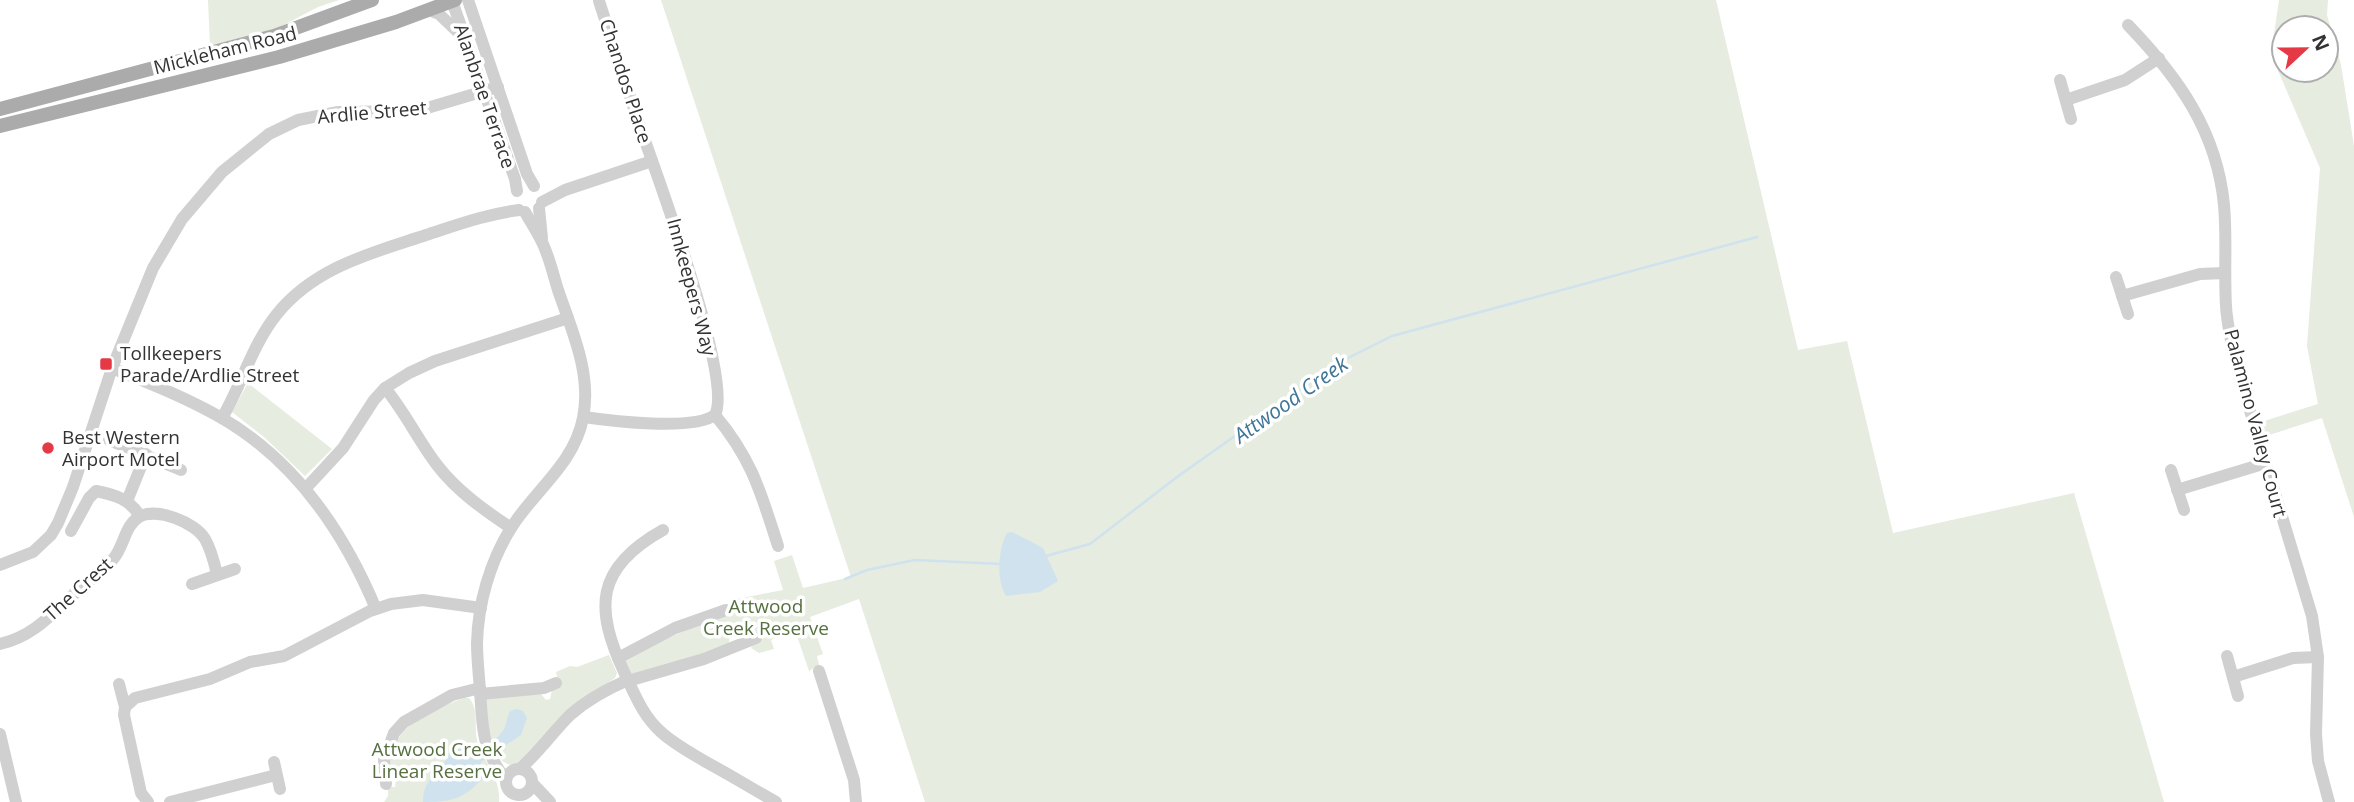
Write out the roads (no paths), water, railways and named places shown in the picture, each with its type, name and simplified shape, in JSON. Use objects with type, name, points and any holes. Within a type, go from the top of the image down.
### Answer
[{"type":"main road","name":"Mickleham Road","points":[[4,106],[274,36],[372,0]]},
{"type":"main road","name":"Mickleham Road","points":[[0,126],[279,57],[340,40],[453,0]]},
{"type":"street","name":"Alanbrae Terrace","points":[[453,0],[515,179],[519,203],[542,242],[585,376],[584,417],[573,448],[562,466],[537,493],[511,528],[496,558],[481,608],[477,643],[481,730],[494,761],[519,784],[549,801]]},
{"type":"street","name":"Alanbrae Terrace","points":[[468,0],[527,174],[539,197],[542,242]]},
{"type":"street","name":"Chandos Place","points":[[599,1],[652,161]]},
{"type":"street","points":[[429,10],[439,14],[466,41]]},
{"type":"street","name":"Palamino Valley Court","points":[[2128,25],[2159,58],[2187,94],[2218,166],[2224,202],[2226,309],[2236,364],[2312,616],[2318,657],[2318,761],[2329,802]]},
{"type":"street","points":[[2066,100],[2125,80],[2159,58]]},
{"type":"street","points":[[2060,80],[2071,119]]},
{"type":"street","name":"Ardlie Street","points":[[0,565],[33,552],[51,535],[58,523],[73,487],[112,368],[153,268],[168,239],[195,200],[222,172],[251,146],[283,126],[312,116],[338,112],[417,111],[498,87]]},
{"type":"street","points":[[539,197],[652,161]]},
{"type":"street","name":"Innkeepers Way","points":[[652,161],[676,224],[708,336],[718,403],[715,415]]},
{"type":"street","points":[[519,203],[524,185],[539,197]]},
{"type":"street","points":[[519,203],[533,212],[539,197]]},
{"type":"street","points":[[222,418],[236,394],[263,333],[278,313],[311,282],[350,260],[519,203]]},
{"type":"street","points":[[2122,296],[2200,274],[2225,273]]},
{"type":"street","points":[[2116,277],[2128,314]]},
{"type":"street","points":[[306,488],[331,463],[365,412],[385,388],[435,361],[568,318]]},
{"type":"street","points":[[112,368],[168,390],[222,418],[266,450],[306,488],[347,547],[361,571],[376,608]]},
{"type":"street","points":[[385,388],[445,474],[468,498],[511,528]]},
{"type":"street","points":[[584,417],[648,423],[702,421],[715,415],[740,446],[752,470],[778,546]]},
{"type":"street","points":[[109,440],[181,470]]},
{"type":"street","points":[[127,501],[146,454]]},
{"type":"street","points":[[2177,490],[2266,463]]},
{"type":"street","points":[[2171,470],[2184,510]]},
{"type":"street","points":[[71,531],[94,491],[99,491],[132,504],[140,516],[160,513],[193,526],[205,539],[217,574]]},
{"type":"street","name":"The Crest","points":[[0,644],[21,639],[55,614],[113,559],[130,526],[140,516]]},
{"type":"street","points":[[663,530],[633,549],[610,580],[606,594],[606,625],[618,659],[643,712],[664,735],[776,802]]},
{"type":"street","points":[[191,584],[235,569]]},
{"type":"street","points":[[125,708],[135,698],[210,679],[250,662],[284,656],[376,608],[423,600],[481,608]]},
{"type":"street","points":[[618,659],[676,628],[726,610]]},
{"type":"street","points":[[505,802],[540,751],[572,714],[601,693],[628,681],[704,659],[756,638]]},
{"type":"street","points":[[2227,656],[2238,696]]},
{"type":"street","points":[[2233,677],[2293,658],[2318,657]]},
{"type":"street","points":[[819,671],[855,780],[856,802]]},
{"type":"street","points":[[386,784],[384,760],[394,733],[404,722],[452,695],[544,688],[556,683]]},
{"type":"street","points":[[119,684],[141,793],[148,802]]},
{"type":"street","points":[[0,734],[16,802]]},
{"type":"street","points":[[170,802],[275,768],[280,789]]},
{"type":"water","points":[[1012,532],[1043,548],[1058,581],[1040,592],[1006,596],[1001,582],[1000,556],[1007,533]]},
{"type":"water","points":[[510,711],[523,711],[527,718],[521,735],[481,762],[479,772],[483,778],[476,785],[456,798],[423,802],[429,780],[442,766],[449,752],[491,741],[504,730]]},
{"type":"waterway","name":"Attwood Creek","points":[[1046,556],[1090,544],[1177,477],[1338,363],[1392,336],[1757,237]]},
{"type":"waterway","name":"Attwood Creek","points":[[845,579],[867,570],[915,560],[1002,564]]},
{"type":"place","name":"Tollkeepers Parade/Ardlie Street","points":[[106,364]]},
{"type":"place","name":"Best Western Airport Motel","points":[[48,448]]},
{"type":"park label","name":"Attwood Creek Reserve","points":[[766,617]]},
{"type":"park label","name":"Attwood Creek Linear Reserve","points":[[437,760]]}]
